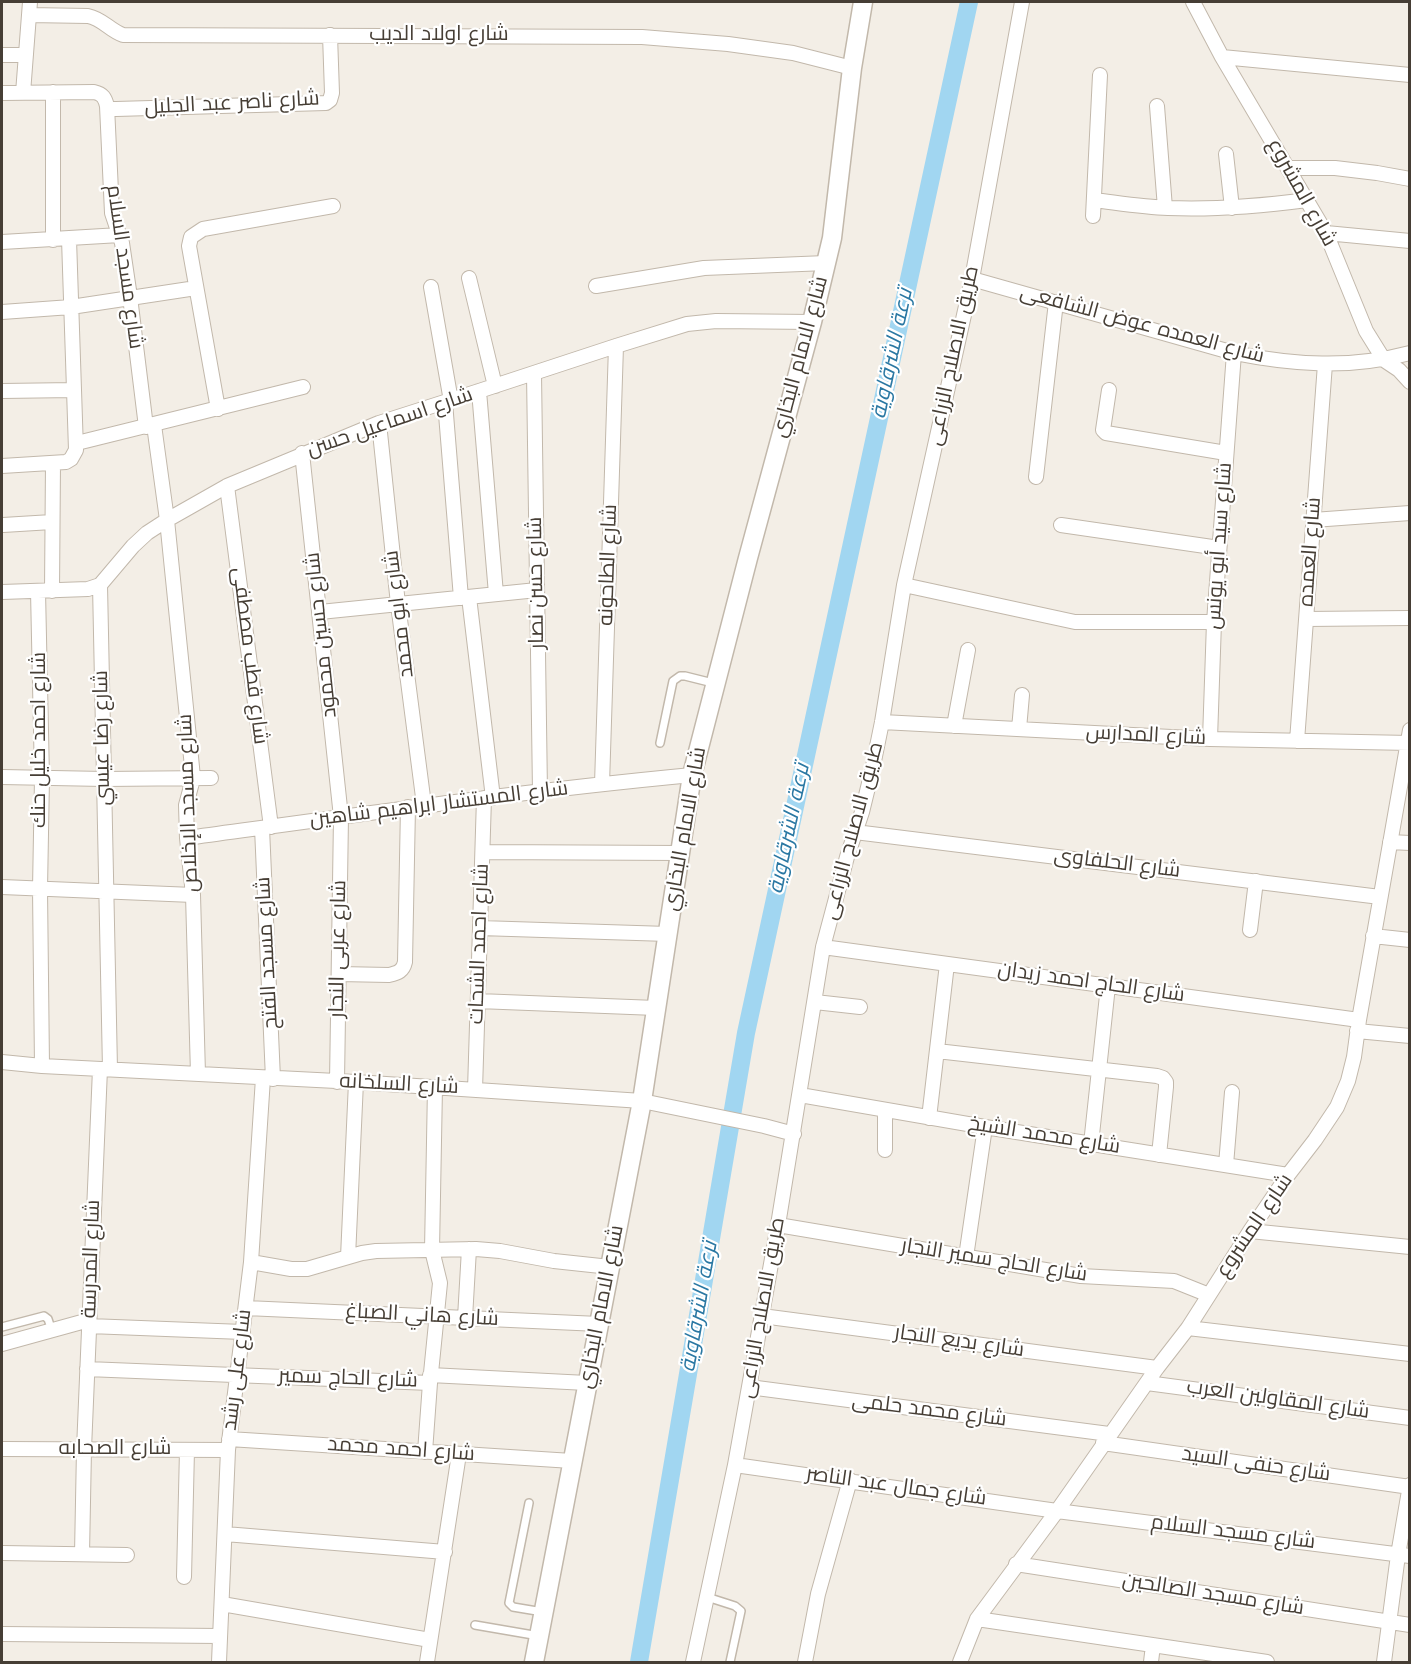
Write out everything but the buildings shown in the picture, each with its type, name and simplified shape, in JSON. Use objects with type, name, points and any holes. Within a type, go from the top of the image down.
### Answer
[{"type":"street","name":"شارع الامام البخاري","points":[[534,1662],[642,1101],[692,776],[832,238],[862,2]]},
{"type":"street","name":"طريق الاصلاح الزراعى","points":[[693,1662],[749,1388],[794,1134],[823,947],[846,857],[872,771],[904,585],[972,279],[1022,2]]},
{"type":"street","name":"شارع المشروع","points":[[1193,2],[1222,57],[1326,232],[1366,331],[1384,360],[1399,370],[1410,382]]},
{"type":"street","name":"شارع اولاد الديب","points":[[30,8],[97,18],[116,33],[123,34],[642,37],[728,44],[793,53],[852,68]]},
{"type":"street","points":[[23,93],[30,8]]},
{"type":"street","name":"شارع ناصر عبد الجليل","points":[[107,106],[116,109],[326,103],[330,100],[332,93],[330,35]]},
{"type":"street","points":[[2,55],[26,55]]},
{"type":"street","points":[[1222,57],[1410,75]]},
{"type":"street","points":[[1093,216],[1100,75]]},
{"type":"street","points":[[53,92],[53,240]]},
{"type":"street","points":[[2,93],[100,93],[107,106]]},
{"type":"street","name":"شارع مسجد السلام","points":[[107,106],[112,213],[120,235],[150,426]]},
{"type":"street","points":[[1157,106],[1165,208]]},
{"type":"street","points":[[1226,154],[1232,208]]},
{"type":"street","points":[[1288,168],[1335,168],[1410,179]]},
{"type":"street","points":[[1094,200],[1165,208],[1232,208],[1307,200]]},
{"type":"street","points":[[218,409],[189,246],[191,237],[203,229],[333,206]]},
{"type":"street","points":[[1326,232],[1410,241]]},
{"type":"street","points":[[2,242],[120,235]]},
{"type":"street","points":[[2,466],[66,462],[71,459],[76,450],[69,239]]},
{"type":"street","points":[[596,286],[704,268],[826,263]]},
{"type":"street","points":[[469,278],[495,386]]},
{"type":"street","name":"شارع العمده عوض الشافعى","points":[[972,279],[1234,352],[1271,360],[1347,364],[1384,360],[1410,353]]},
{"type":"street","name":"شارع احمد الشحات","points":[[431,287],[448,402],[465,597],[489,798],[483,852],[476,1090]]},
{"type":"street","points":[[2,312],[71,307],[196,288]]},
{"type":"street","points":[[1036,477],[1056,302]]},
{"type":"street","name":"شارع اسماعيل حسن","points":[[100,585],[133,546],[147,533],[167,520],[227,486],[302,453],[380,423],[687,324],[716,321],[812,322]]},
{"type":"street","name":"شارع الطاحونه","points":[[602,784],[616,346]]},
{"type":"street","name":"شارع سيد أبو يونس","points":[[1210,739],[1214,622],[1234,352]]},
{"type":"street","name":"شارع العمده","points":[[1297,741],[1325,364]]},
{"type":"street","name":"شارع حسن نصار","points":[[534,374],[540,792]]},
{"type":"street","points":[[77,443],[303,387]]},
{"type":"street","points":[[2,391],[74,390]]},
{"type":"street","points":[[1110,390],[1103,430],[1106,434],[1226,453]]},
{"type":"street","points":[[480,391],[496,594]]},
{"type":"street","name":"شارع ابو محمد","points":[[380,423],[398,604],[424,805]]},
{"type":"street","name":"شارع مسجد الإخلاص","points":[[150,426],[167,520],[193,779],[186,805],[193,895],[198,1074]]},
{"type":"street","name":"شارع حسين محمود","points":[[302,453],[341,817]]},
{"type":"street","name":"شارع احمد خليل حنك","points":[[42,1066],[40,889],[45,591],[52,522],[53,463]]},
{"type":"street","name":"شارع قطب مصطفى","points":[[227,486],[266,827]]},
{"type":"street","points":[[1313,520],[1410,513]]},
{"type":"street","points":[[3,525],[52,522]]},
{"type":"street","points":[[1061,525],[1219,548]]},
{"type":"street","points":[[2,592],[88,589],[100,585]]},
{"type":"street","name":"شارع رضا عيسي","points":[[100,585],[106,891],[105,1069]]},
{"type":"street","points":[[904,585],[1076,622],[1214,622]]},
{"type":"street","points":[[320,612],[537,590]]},
{"type":"street","points":[[1306,619],[1410,618]]},
{"type":"street","points":[[954,726],[968,650]]},
{"type":"street","points":[[1019,729],[1022,696]]},
{"type":"street","name":"شارع المدارس","points":[[882,722],[1210,739],[1297,741],[1408,739]]},
{"type":"street","name":"شارع المشروع","points":[[960,1662],[977,1619],[1057,1511],[1106,1438],[1188,1328],[1250,1231],[1337,1107],[1348,1081],[1354,1057],[1408,739]]},
{"type":"street","name":"شارع المستشار ابراهيم شاهين","points":[[187,838],[424,805],[692,776]]},
{"type":"street","points":[[2,777],[212,778]]},
{"type":"street","points":[[339,974],[389,975],[403,969],[408,807]]},
{"type":"street","name":"شارع عربى النجار","points":[[337,1082],[341,817]]},
{"type":"street","name":"شارع مسجد الفتح","points":[[266,827],[268,1078]]},
{"type":"street","name":"شارع الحلفاوى","points":[[855,832],[1380,897]]},
{"type":"street","points":[[1390,842],[1410,843]]},
{"type":"street","points":[[483,852],[680,853]]},
{"type":"street","points":[[1250,930],[1256,881]]},
{"type":"street","points":[[2,887],[193,895]]},
{"type":"street","points":[[480,928],[668,934]]},
{"type":"street","points":[[1373,936],[1410,940]]},
{"type":"street","name":"شارع الحاج احمد زيدان","points":[[823,947],[1108,986],[1410,1036]]},
{"type":"street","points":[[929,1118],[947,964]]},
{"type":"street","points":[[1091,1144],[1108,986]]},
{"type":"street","points":[[478,1001],[656,1008]]},
{"type":"street","points":[[814,1002],[860,1007]]},
{"type":"street","points":[[937,1052],[1163,1078],[1166,1082],[1159,1155]]},
{"type":"street","name":"شارع السلخانه","points":[[2,1062],[642,1101],[794,1134]]},
{"type":"street","name":"شارع المدرسة","points":[[82,1554],[89,1323],[105,1069]]},
{"type":"street","name":"شارع على رشد","points":[[219,1662],[229,1444],[246,1308],[268,1078]]},
{"type":"street","points":[[348,1257],[356,1082]]},
{"type":"street","points":[[425,1452],[440,1282],[432,1250],[435,1087]]},
{"type":"street","points":[[1226,1165],[1232,1092]]},
{"type":"street","name":"شارع محمد الشيخ","points":[[800,1095],[929,1118],[1288,1175]]},
{"type":"street","points":[[885,1110],[885,1150]]},
{"type":"street","points":[[966,1257],[985,1127]]},
{"type":"street","name":"شارع الحاج سمير النجار","points":[[778,1225],[1081,1276],[1174,1281],[1209,1295]]},
{"type":"street","points":[[1250,1231],[1410,1247]]},
{"type":"street","points":[[250,1262],[291,1269],[307,1269],[376,1251],[469,1250],[500,1251],[554,1261],[610,1267]]},
{"type":"street","points":[[465,1318],[469,1250]]},
{"type":"street","name":"شارع هاني الصباغ","points":[[246,1308],[599,1324]]},
{"type":"street","name":"شارع بديع النجار","points":[[762,1316],[1157,1368]]},
{"type":"street","points":[[2,1344],[89,1323],[243,1332]]},
{"type":"street","points":[[1188,1328],[1410,1354]]},
{"type":"street","name":"شارع الحاج سمير","points":[[87,1370],[587,1383]]},
{"type":"street","name":"شارع المقاولين العرب","points":[[1147,1383],[1410,1418]]},
{"type":"street","name":"شارع محمد حلمى","points":[[749,1388],[1106,1438]]},
{"type":"street","name":"شارع حنفى السيد","points":[[1106,1438],[1409,1487]]},
{"type":"street","name":"شارع الصحابه","points":[[2,1449],[187,1450],[229,1444]]},
{"type":"street","name":"شارع احمد محمد","points":[[229,1444],[572,1461]]},
{"type":"street","points":[[184,1577],[187,1450]]},
{"type":"street","points":[[427,1662],[459,1454]]},
{"type":"street","name":"شارع جمال عبد الناصر","points":[[735,1465],[1057,1511]]},
{"type":"street","points":[[809,1662],[818,1594],[850,1480]]},
{"type":"street","points":[[1384,1662],[1389,1623],[1404,1556],[1409,1487]]},
{"type":"street","name":"شارع مسجد السلام","points":[[1057,1511],[1404,1556]]},
{"type":"street","points":[[225,1534],[445,1552]]},
{"type":"street","points":[[2,1553],[127,1555]]},
{"type":"street","name":"شارع مسجد الصالحين","points":[[1016,1564],[1410,1625]]},
{"type":"street","points":[[222,1604],[430,1640]]},
{"type":"street","points":[[977,1619],[1267,1662]]},
{"type":"street","points":[[2,1634],[220,1636]]},
{"type":"street","points":[[1151,1662],[1153,1646]]},
{"type":"lane","points":[[660,743],[673,681],[680,676],[685,676],[716,684]]},
{"type":"lane","points":[[2,1327],[44,1316],[48,1319],[51,1331]]},
{"type":"lane","points":[[529,1503],[509,1603],[513,1607],[543,1612]]},
{"type":"lane","points":[[707,1597],[735,1606],[741,1611],[729,1662]]},
{"type":"lane","points":[[476,1624],[539,1636]]},
{"type":"waterway","name":"ترعة الشرقاوية","points":[[639,1662],[746,1033],[969,2]]}]
